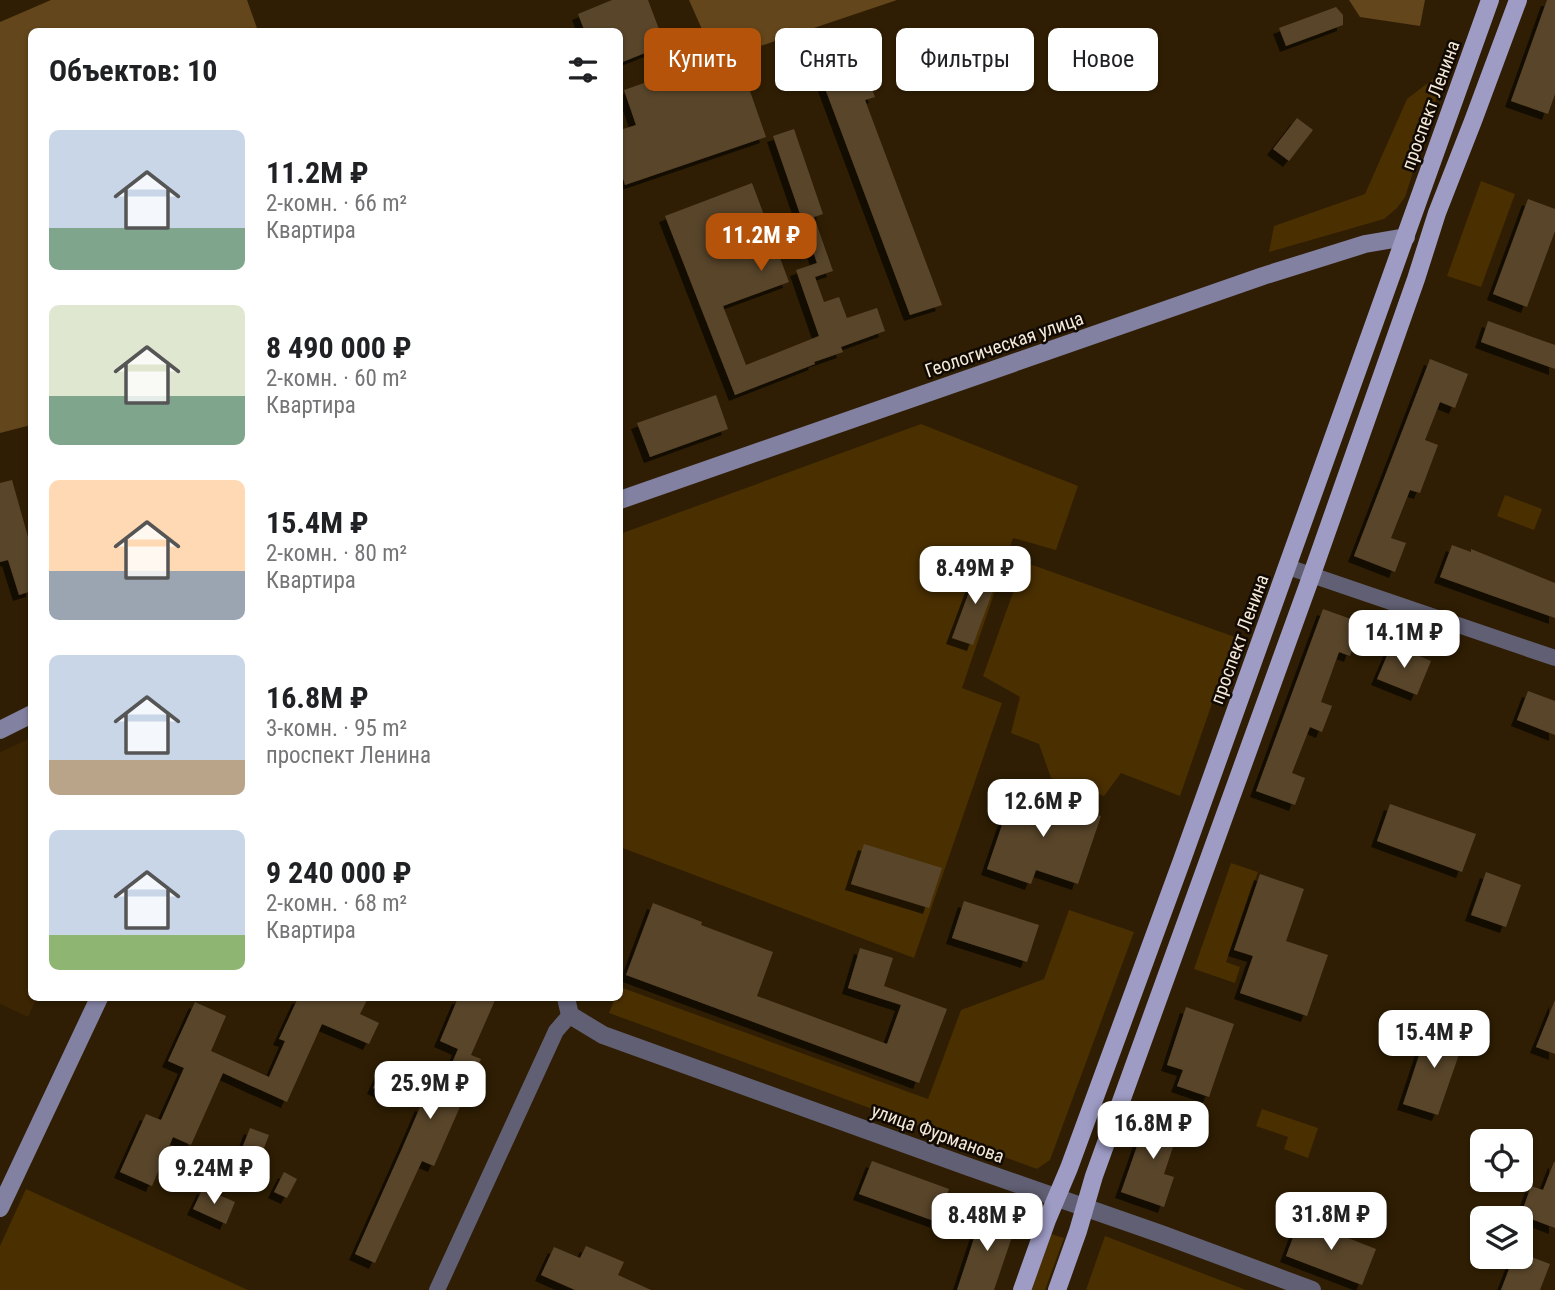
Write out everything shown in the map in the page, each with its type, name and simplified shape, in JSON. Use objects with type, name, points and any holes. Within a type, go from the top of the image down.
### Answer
[{"type":"main road","name":"проспект Ленина","points":[[1022,1290],[1093,1104],[1288,567],[1490,0]]},
{"type":"main road","points":[[1057,1290],[1135,1060],[1312,574],[1437,214],[1518,0]]},
{"type":"main road","name":"Геологическая улица","points":[[623,499],[1262,276],[1365,244],[1406,237]]},
{"type":"main road","points":[[0,730],[28,716]]},
{"type":"main road","points":[[0,1208],[98,1001]]},
{"type":"street","points":[[1288,567],[1555,658]]},
{"type":"street","points":[[437,1290],[556,1031],[570,1016],[567,1001]]},
{"type":"street","name":"улица Фурманова","points":[[570,1016],[603,1035],[1312,1290]]},
{"type":"shaded area","points":[[51,0],[247,0],[257,28],[28,28],[28,426],[0,433],[0,22]]},
{"type":"shaded area","points":[[689,0],[897,0],[814,28],[775,28],[775,41],[761,46],[761,28],[701,28]]},
{"type":"shaded area","points":[[1349,0],[1425,0],[1420,26],[1360,17]]},
{"type":"shaded area","points":[[1446,69],[1405,197],[1397,208],[1384,219],[1269,252],[1274,226],[1365,194],[1407,99]]},
{"type":"shaded area","points":[[1481,181],[1515,194],[1481,287],[1447,276]]},
{"type":"shaded area","points":[[921,424],[1078,486],[1056,550],[1013,538],[962,688],[1002,703],[914,958],[623,848],[623,533]]},
{"type":"shaded area","points":[[1505,495],[1542,509],[1534,530],[1497,516]]},
{"type":"shaded area","points":[[1024,562],[1235,637],[1180,796],[1121,773],[1104,796],[1051,778],[1039,744],[1011,733],[1020,697],[983,676]]},
{"type":"shaded area","points":[[28,739],[28,1001],[36,1001],[28,1017],[0,1004],[0,752]]},
{"type":"shaded area","points":[[1231,863],[1258,872],[1226,962],[1240,967],[1235,983],[1194,969]]},
{"type":"shaded area","points":[[1069,910],[1134,932],[1050,1160],[1037,1169],[609,1013],[614,1001],[623,1001],[623,988],[928,1099],[961,1010],[1044,979]]},
{"type":"shaded area","points":[[1262,1109],[1318,1128],[1308,1158],[1284,1149],[1288,1137],[1256,1126]]},
{"type":"shaded area","points":[[26,1189],[248,1290],[0,1290],[0,1246]]},
{"type":"shaded area","points":[[1051,1234],[1064,1238],[1045,1290],[1031,1290]]},
{"type":"shaded area","points":[[1105,1236],[1246,1290],[1086,1290]]},
{"type":"building","points":[[612,0],[648,0],[659,28],[644,28],[644,53],[623,62],[623,28],[583,28],[578,14]]},
{"type":"building","points":[[1547,0],[1555,0],[1555,94],[1548,114],[1511,101]]},
{"type":"building","points":[[1336,7],[1343,15],[1343,25],[1286,46],[1279,28]]},
{"type":"building","points":[[644,83],[644,91],[750,91],[766,137],[625,185],[623,129],[636,125],[624,90]]},
{"type":"building","points":[[826,91],[873,91],[875,97],[865,100],[942,305],[910,315]]},
{"type":"building","points":[[1297,118],[1313,130],[1289,161],[1273,149]]},
{"type":"building","points":[[794,129],[823,214],[814,217],[833,271],[815,277],[824,302],[839,297],[847,318],[877,308],[885,331],[841,347],[843,352],[814,362],[815,364],[735,395],[665,216],[752,183],[789,282],[723,306],[746,365],[819,336],[796,270],[817,263],[773,136]]},
{"type":"building","points":[[1528,199],[1555,209],[1555,231],[1527,307],[1493,294]]},
{"type":"building","points":[[1488,321],[1555,345],[1555,369],[1481,342]]},
{"type":"building","points":[[1430,359],[1468,374],[1455,408],[1440,402],[1425,440],[1438,445],[1420,493],[1410,490],[1391,538],[1406,543],[1395,572],[1354,556]]},
{"type":"building","points":[[716,395],[728,429],[650,457],[637,423]]},
{"type":"building","points":[[12,480],[28,537],[28,592],[19,595],[8,560],[0,562],[0,483]]},
{"type":"building","points":[[1452,545],[1471,552],[1471,549],[1555,583],[1555,618],[1440,577]]},
{"type":"building","points":[[978,568],[999,574],[973,645],[952,638]]},
{"type":"building","points":[[1323,609],[1362,623],[1350,656],[1339,652],[1321,702],[1332,706],[1322,732],[1310,727],[1292,773],[1305,778],[1295,805],[1256,791]]},
{"type":"building","points":[[1392,644],[1431,661],[1417,695],[1377,679]]},
{"type":"building","points":[[1528,691],[1555,701],[1555,735],[1517,720]]},
{"type":"building","points":[[1015,787],[1101,816],[1078,884],[1036,870],[1031,884],[987,869]]},
{"type":"building","points":[[1390,804],[1476,834],[1462,872],[1377,841]]},
{"type":"building","points":[[864,844],[942,868],[929,908],[851,884]]},
{"type":"building","points":[[1486,872],[1521,885],[1506,927],[1471,915]]},
{"type":"building","points":[[1260,874],[1304,889],[1286,941],[1328,955],[1307,1016],[1240,993],[1253,956],[1234,950]]},
{"type":"building","points":[[964,901],[1039,925],[1027,962],[952,938]]},
{"type":"building","points":[[653,903],[702,922],[701,925],[773,952],[757,996],[887,1044],[901,1005],[848,988],[860,948],[893,958],[884,986],[947,1009],[919,1083],[626,975]]},
{"type":"building","points":[[1555,1000],[1555,1054],[1536,1047]]},
{"type":"building","points":[[297,1001],[366,1001],[360,1014],[379,1023],[369,1044],[322,1024],[287,1102],[223,1073],[191,1145],[173,1137],[152,1186],[120,1172],[146,1114],[161,1120],[184,1068],[168,1061],[195,1002],[226,1016],[211,1051],[269,1077],[285,1041],[279,1039]]},
{"type":"building","points":[[457,1001],[495,1001],[471,1055],[481,1059],[434,1166],[422,1161],[375,1263],[355,1254],[421,1105],[432,1110],[458,1049],[440,1041]]},
{"type":"building","points":[[1186,1007],[1234,1024],[1209,1097],[1177,1086],[1183,1070],[1167,1065]]},
{"type":"building","points":[[1429,1025],[1465,1037],[1438,1115],[1403,1104]]},
{"type":"building","points":[[385,1062],[411,1073],[399,1100],[373,1088]]},
{"type":"building","points":[[1149,1112],[1181,1123],[1164,1174],[1174,1177],[1164,1207],[1121,1192]]},
{"type":"building","points":[[250,1128],[269,1135],[262,1153],[243,1146]]},
{"type":"building","points":[[872,1161],[949,1189],[937,1222],[859,1194]]},
{"type":"building","points":[[1555,1162],[1555,1228],[1533,1220],[1533,1206],[1524,1206],[1529,1192],[1533,1192],[1533,1187],[1543,1190]]},
{"type":"building","points":[[284,1172],[297,1179],[287,1198],[274,1192]]},
{"type":"building","points":[[203,1188],[235,1202],[226,1224],[193,1209]]},
{"type":"building","points":[[983,1211],[1017,1222],[994,1290],[957,1290]]},
{"type":"building","points":[[1300,1219],[1376,1249],[1362,1285],[1286,1256]]},
{"type":"building","points":[[586,1246],[624,1262],[618,1275],[651,1290],[575,1290],[541,1275],[554,1247],[580,1258]]},
{"type":"building","points":[[1533,1258],[1550,1264],[1540,1290],[1501,1290],[1509,1269],[1533,1269]]}]
